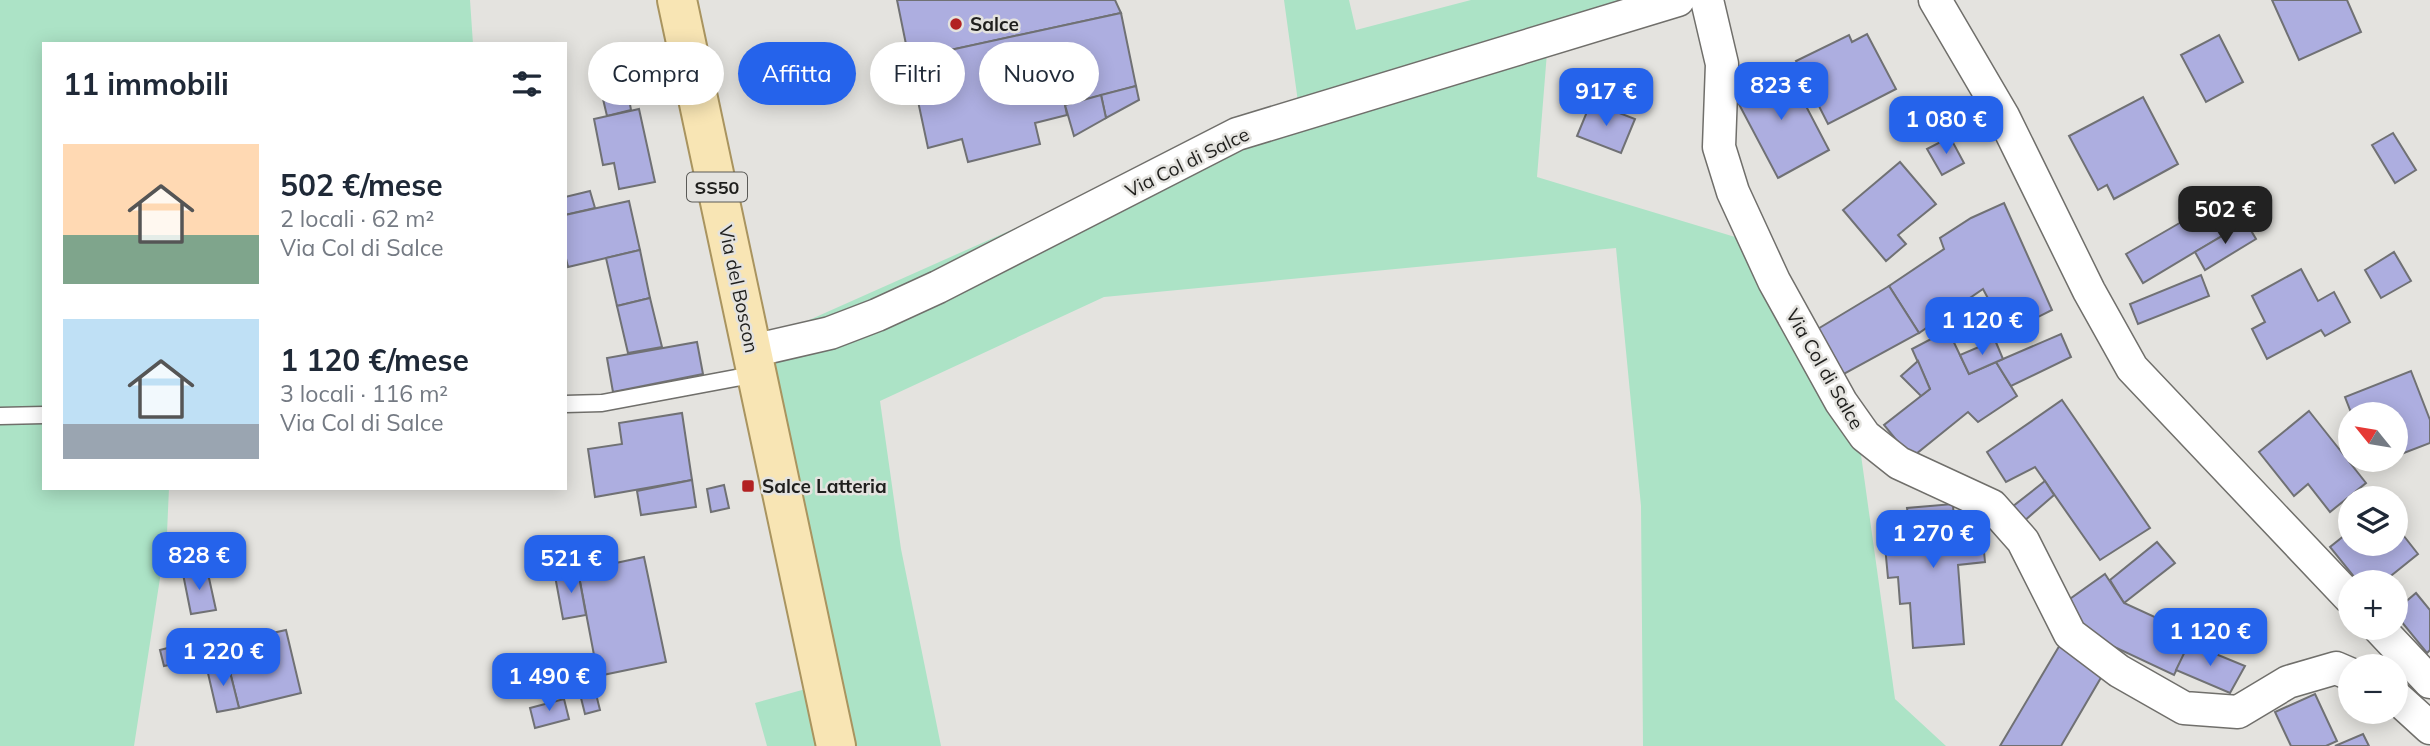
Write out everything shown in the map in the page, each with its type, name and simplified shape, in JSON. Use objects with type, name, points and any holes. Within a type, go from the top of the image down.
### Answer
[{"type":"main road","name":"Via del Boscon","points":[[677,0],[836,746]]},
{"type":"street","name":"Via Col di Salce","points":[[754,362],[877,315],[938,287],[1237,134],[1678,0]]},
{"type":"street","name":"Via Col di Salce","points":[[1707,0],[1722,64],[1719,147],[1733,192],[1774,281],[1841,402],[1864,436],[1899,463],[1992,506],[2023,541],[2070,634],[2119,671],[2184,708],[2238,712],[2288,682],[2338,669]]},
{"type":"street","points":[[1935,0],[2003,116],[2089,291],[2132,368],[2338,585]]},
{"type":"street","points":[[2390,640],[2430,682]]},
{"type":"street","points":[[2408,708],[2430,728]]},
{"type":"lane","name":"Via del Boscon","points":[[567,404],[602,403],[754,362]]},
{"type":"lane","points":[[0,416],[42,415]]},
{"type":"green space","points":[[0,0],[470,0],[473,42],[42,42],[42,490],[169,490],[167,533],[134,746],[0,746]]},
{"type":"green space","points":[[1284,0],[1349,0],[1356,30],[1471,0],[1678,0],[1548,40],[1537,177],[1745,240],[1861,455],[1895,699],[1946,746],[1643,746],[1641,506],[1616,248],[1104,297],[880,401],[901,549],[941,746],[767,746],[755,703],[813,687],[760,342],[1298,102]]},
{"type":"building","points":[[897,0],[1115,0],[1121,13],[965,47],[965,42],[906,42]]},
{"type":"building","points":[[2272,0],[2347,0],[2361,32],[2299,60]]},
{"type":"building","points":[[1121,13],[1136,86],[1099,96],[1099,42],[987,42]]},
{"type":"building","points":[[1867,34],[1896,89],[1828,124],[1796,61],[1849,35],[1852,42]]},
{"type":"building","points":[[2219,35],[2243,82],[2206,102],[2181,55]]},
{"type":"building","points":[[979,44],[979,105],[1065,105],[1067,115],[1035,123],[1040,144],[968,162],[962,139],[928,148],[919,105],[965,105],[965,47]]},
{"type":"building","points":[[1785,66],[1829,150],[1778,178],[1733,93]]},
{"type":"building","points":[[1136,86],[1139,100],[1106,118],[1101,95]]},
{"type":"building","points":[[1099,96],[1106,118],[1074,136],[1065,105],[1099,105]]},
{"type":"building","points":[[2143,97],[2178,164],[2114,199],[2107,185],[2098,190],[2069,136]]},
{"type":"building","points":[[1591,102],[1635,119],[1621,153],[1577,136]]},
{"type":"building","points":[[604,105],[630,105],[631,110],[607,116]]},
{"type":"building","points":[[639,109],[655,182],[619,189],[614,163],[603,165],[594,119]]},
{"type":"building","points":[[2393,133],[2416,170],[2395,183],[2372,145]]},
{"type":"building","points":[[1950,137],[1964,163],[1942,175],[1927,149]]},
{"type":"building","points":[[1900,162],[1936,204],[1898,235],[1906,244],[1886,261],[1843,210]]},
{"type":"building","points":[[590,191],[595,208],[567,215],[567,197]]},
{"type":"building","points":[[629,201],[640,250],[568,267],[567,215]]},
{"type":"building","points":[[2004,203],[2052,310],[2022,325],[2016,313],[1999,319],[1983,289],[1919,333],[1889,286],[1944,249],[1940,238],[1971,218]]},
{"type":"building","points":[[2209,206],[2225,234],[2143,283],[2126,254]]},
{"type":"building","points":[[2246,222],[2256,239],[2205,270],[2195,252]]},
{"type":"building","points":[[640,250],[650,298],[617,306],[606,258]]},
{"type":"building","points":[[2394,252],[2411,281],[2381,298],[2365,270]]},
{"type":"building","points":[[2301,269],[2318,301],[2334,292],[2350,322],[2325,336],[2321,330],[2267,359],[2252,329],[2265,322],[2252,296]]},
{"type":"building","points":[[2201,275],[2209,296],[2138,324],[2130,304]]},
{"type":"building","points":[[1889,286],[1919,333],[1842,375],[1816,330]]},
{"type":"building","points":[[650,298],[662,347],[628,353],[617,306]]},
{"type":"building","points":[[1948,330],[1969,374],[1996,362],[2017,396],[1978,422],[1968,412],[1911,458],[1884,425],[1930,389],[1912,349]]},
{"type":"building","points":[[2061,334],[2071,357],[2011,386],[1996,362]]},
{"type":"building","points":[[1995,340],[2003,359],[1969,374],[1960,355]]},
{"type":"building","points":[[697,342],[703,374],[613,392],[607,358]]},
{"type":"building","points":[[1918,361],[1930,389],[1921,396],[1901,376]]},
{"type":"building","points":[[2411,371],[2430,420],[2430,443],[2408,451],[2408,402],[2347,402],[2345,397]]},
{"type":"building","points":[[2062,400],[2150,528],[2100,560],[2035,467],[2006,482],[1987,452]]},
{"type":"building","points":[[2309,411],[2338,448],[2338,472],[2357,472],[2366,483],[2362,486],[2338,486],[2338,506],[2330,512],[2308,484],[2294,496],[2259,452]]},
{"type":"building","points":[[682,413],[692,480],[595,497],[588,449],[622,444],[619,423]]},
{"type":"building","points":[[692,480],[696,507],[641,515],[637,491]]},
{"type":"building","points":[[2045,481],[2054,495],[2023,522],[2012,507]]},
{"type":"building","points":[[724,485],[729,508],[711,512],[707,489]]},
{"type":"building","points":[[1953,504],[1954,522],[1981,520],[1985,562],[1958,565],[1964,644],[1913,648],[1910,603],[1900,604],[1898,577],[1888,578],[1883,524],[1909,522],[1907,508]]},
{"type":"building","points":[[2338,541],[2338,556],[2408,556],[2408,541],[2418,554],[2398,570],[2349,570],[2330,547]]},
{"type":"building","points":[[2157,542],[2175,563],[2124,603],[2110,580]]},
{"type":"building","points":[[644,557],[666,662],[598,676],[578,571]]},
{"type":"building","points":[[207,569],[216,610],[191,614],[183,574]]},
{"type":"building","points":[[578,571],[586,615],[563,619],[555,576]]},
{"type":"building","points":[[2105,574],[2124,603],[2194,635],[2174,675],[2091,636],[2067,601]]},
{"type":"building","points":[[2416,593],[2430,610],[2430,650],[2427,653],[2408,630],[2408,600]]},
{"type":"building","points":[[286,630],[301,693],[239,708],[223,644]]},
{"type":"building","points":[[2061,643],[2106,669],[2061,746],[2000,746]]},
{"type":"building","points":[[2189,643],[2245,666],[2230,693],[2176,670]]},
{"type":"building","points":[[179,645],[183,662],[164,666],[160,650]]},
{"type":"building","points":[[228,664],[239,708],[217,712],[207,669]]},
{"type":"building","points":[[595,690],[600,710],[585,714],[580,694]]},
{"type":"building","points":[[2315,694],[2337,741],[2326,746],[2291,746],[2275,712]]},
{"type":"building","points":[[564,699],[569,719],[535,728],[530,708]]},
{"type":"building","points":[[2363,734],[2369,746],[2335,746]]},
{"type":"place","name":"Salce","points":[[956,24]]},
{"type":"place","name":"Salce Latteria","points":[[748,486]]}]
